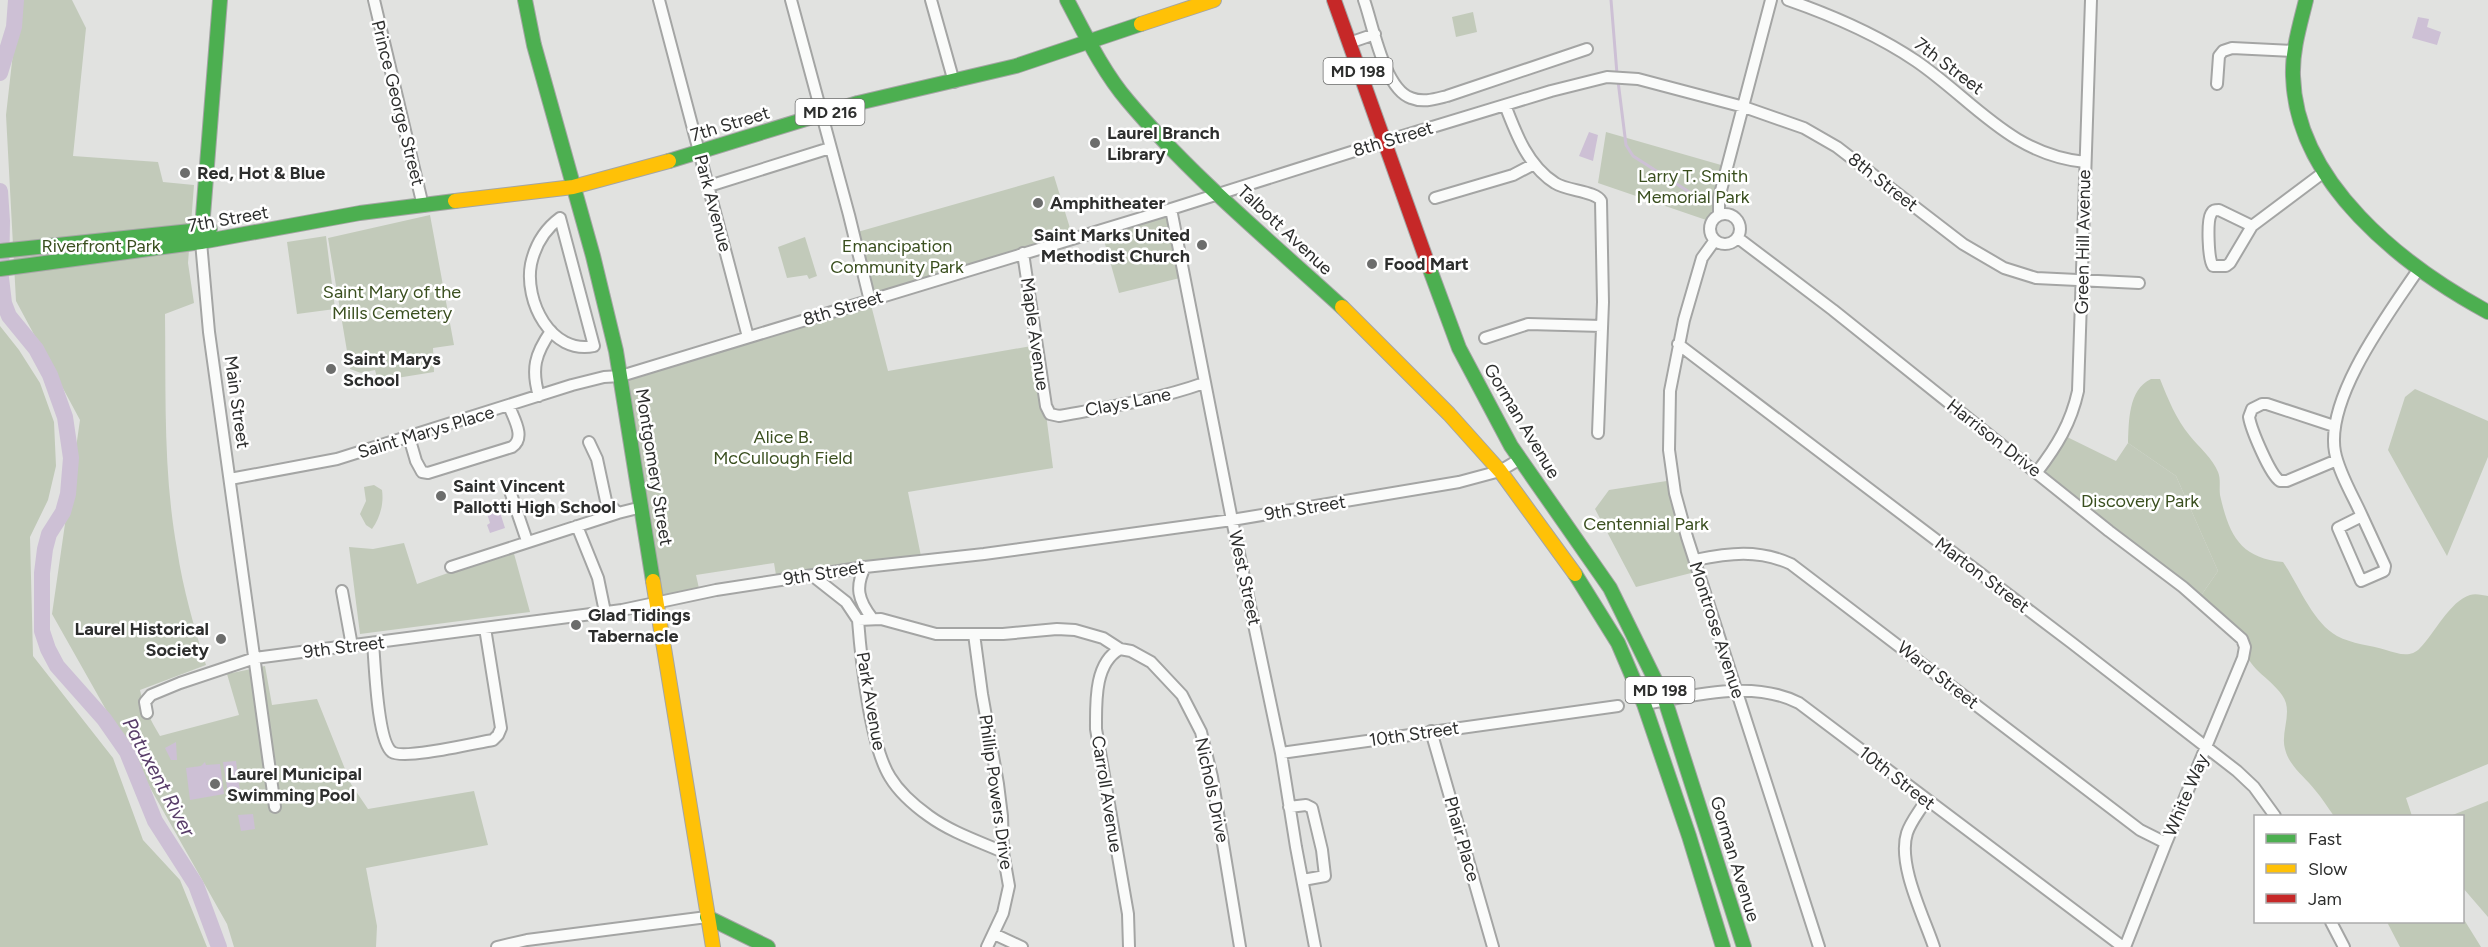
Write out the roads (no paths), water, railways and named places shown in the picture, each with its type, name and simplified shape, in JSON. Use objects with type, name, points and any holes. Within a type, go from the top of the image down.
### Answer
[{"type":"main road","name":"Main Street","points":[[201,236],[220,0]]},
{"type":"main road","name":"Montgomery Street","points":[[525,0],[534,45],[610,321],[621,376],[713,947]]},
{"type":"main road","name":"Talbott Avenue","points":[[1067,0],[1089,42],[1128,100],[1184,161],[1292,259],[1401,364],[1500,471]]},
{"type":"main road","name":"7th Street","points":[[1,269],[66,262],[264,222],[317,220],[573,187],[625,174],[900,92],[1008,69],[1089,42],[1190,3],[1214,0]]},
{"type":"main road","name":"Gorman Avenue","points":[[1334,0],[1383,142],[1459,348],[1497,423],[1610,588],[1665,700],[1744,947]]},
{"type":"main road","points":[[2306,0],[2294,51],[2293,84],[2299,119],[2307,143],[2325,172],[2372,228],[2418,270],[2450,292],[2488,312]]},
{"type":"main road","name":"7th Street","points":[[1,251],[64,244],[201,236]]},
{"type":"main road","name":"Gorman Avenue","points":[[1500,471],[1592,600],[1618,643],[1644,704],[1689,836],[1723,947]]},
{"type":"main road","points":[[707,917],[768,947]]},
{"type":"street","name":"Prince George Street","points":[[374,0],[423,206]]},
{"type":"street","name":"Park Avenue","points":[[659,0],[748,337]]},
{"type":"street","points":[[791,0],[870,301]]},
{"type":"street","points":[[931,0],[954,82]]},
{"type":"street","points":[[1364,0],[1379,49],[1399,92],[1408,98],[1422,100],[1447,96],[1587,49]]},
{"type":"street","points":[[1719,215],[1728,214],[1737,219],[1741,228],[1738,238],[1729,244],[1715,240],[1710,227],[1719,215],[1719,198],[1771,0]]},
{"type":"street","name":"7th Street","points":[[1788,0],[1838,17],[1890,44],[1918,62],[2027,147],[2060,158],[2085,162]]},
{"type":"street","name":"Green Hill Avenue","points":[[2037,472],[2063,435],[2074,408],[2079,379],[2091,0]]},
{"type":"street","points":[[1349,43],[1375,34]]},
{"type":"street","points":[[2217,84],[2219,56],[2225,50],[2232,48],[2294,51]]},
{"type":"street","name":"8th Street","points":[[621,376],[1505,105],[1607,77],[1621,77],[1744,107],[1804,128],[1837,147],[1963,244],[1991,262],[2019,274],[2036,279],[2139,283]]},
{"type":"street","points":[[1505,105],[1514,130],[1534,164],[1556,184],[1568,190],[1595,195],[1601,201],[1602,326],[1598,433]]},
{"type":"street","points":[[709,186],[830,148]]},
{"type":"street","points":[[1435,198],[1513,175],[1534,164]]},
{"type":"street","points":[[2252,226],[2226,213],[2214,211],[2210,215],[2209,248],[2210,262],[2213,266],[2226,266],[2230,263],[2252,226],[2325,172]]},
{"type":"street","name":"West Street","points":[[1171,209],[1204,383],[1281,753],[1315,947]]},
{"type":"street","points":[[560,218],[594,346],[586,348],[570,345],[551,331],[542,320],[532,295],[531,264],[543,235],[560,218]]},
{"type":"street","name":"Main Street","points":[[201,236],[209,332],[275,807]]},
{"type":"street","name":"Harrison Drive","points":[[1738,238],[1833,310],[2183,587],[2239,634],[2244,644]]},
{"type":"street","name":"Montrose Avenue","points":[[1715,240],[1702,258],[1678,344],[1670,391],[1669,450],[1675,493],[1819,947]]},
{"type":"street","name":"Maple Avenue","points":[[1023,253],[1046,406],[1050,414]]},
{"type":"street","points":[[2362,516],[2337,528],[2361,581],[2384,571],[2385,566],[2337,460],[2334,426],[2344,396],[2362,358],[2382,322],[2418,270]]},
{"type":"street","points":[[1485,338],[1528,324],[1602,326]]},
{"type":"street","points":[[539,396],[534,364],[551,331]]},
{"type":"street","name":"Marton Street","points":[[1678,344],[2206,747],[2247,780],[2274,815]]},
{"type":"street","name":"Saint Marys Place","points":[[230,479],[323,463],[590,380],[621,376]]},
{"type":"street","name":"Clays Lane","points":[[1050,414],[1059,416],[1124,406],[1204,383]]},
{"type":"street","points":[[2334,426],[2267,404],[2256,406],[2249,417],[2267,461],[2275,477],[2280,481],[2287,481],[2337,460]]},
{"type":"street","points":[[409,437],[419,469],[428,473],[512,447],[518,442],[519,435],[509,406]]},
{"type":"street","points":[[589,442],[597,459],[606,501],[618,513]]},
{"type":"street","name":"9th Street","points":[[147,713],[145,702],[151,695],[255,658],[605,612],[716,590],[865,567],[1232,520],[1442,485],[1500,471],[1520,459]]},
{"type":"street","points":[[510,491],[527,541]]},
{"type":"street","points":[[451,567],[577,525],[642,507]]},
{"type":"street","points":[[577,525],[598,578],[605,612]]},
{"type":"street","name":"Ward Street","points":[[1695,560],[1725,554],[1751,553],[1777,558],[1791,564],[2140,830],[2166,843]]},
{"type":"street","points":[[865,567],[858,585],[858,593],[864,608],[872,618]]},
{"type":"street","points":[[813,576],[846,602],[858,620]]},
{"type":"street","points":[[342,591],[352,646]]},
{"type":"street","name":"Nichols Drive","points":[[858,620],[872,618],[936,634],[1003,634],[1057,629],[1075,630],[1103,638],[1120,649],[1143,656],[1172,681],[1201,732],[1212,777],[1240,947]]},
{"type":"street","name":"Park Avenue","points":[[858,620],[877,746],[890,777],[899,789],[928,816],[949,829],[1004,852]]},
{"type":"street","points":[[373,643],[383,738],[393,753],[402,755],[418,753],[493,740],[498,735],[501,728],[485,628]]},
{"type":"street","name":"Phillip Powers Drive","points":[[974,634],[1002,816],[1009,885],[1008,897],[987,947]]},
{"type":"street","name":"White Way","points":[[2124,947],[2243,658],[2244,644]]},
{"type":"street","name":"Carroll Avenue","points":[[1120,649],[1107,659],[1102,669],[1096,709],[1096,729],[1128,914],[1129,947]]},
{"type":"street","name":"10th Street","points":[[1644,704],[1737,692],[1773,692],[1799,703],[2124,947]]},
{"type":"street","name":"10th Street","points":[[1281,753],[1618,706]]},
{"type":"street","name":"Phair Place","points":[[1431,731],[1493,947]]},
{"type":"street","points":[[1926,800],[1910,826],[1905,849],[1908,872],[1934,947]]},
{"type":"street","points":[[1289,807],[1306,805],[1312,808],[1326,869],[1323,877],[1303,880]]},
{"type":"street","points":[[496,947],[527,940],[707,917]]},
{"type":"street","points":[[2332,923],[2344,947]]},
{"type":"street","points":[[994,934],[1022,947]]},
{"type":"waterway","name":"Patuxent River","points":[[0,73],[14,27],[16,0]]},
{"type":"waterway","points":[[1611,0],[1617,74]]},
{"type":"waterway","points":[[1618,81],[1626,145],[1633,156],[1697,197]]},
{"type":"waterway","name":"Patuxent River","points":[[0,191],[1,278],[4,303],[9,316],[36,349],[50,375],[65,417],[71,458],[68,494],[63,512],[49,534],[45,549],[42,573],[42,631],[57,666],[104,719],[127,752],[155,821],[196,885],[219,947]]},
{"type":"place","name":"Laurel Branch Library","points":[[1095,143]]},
{"type":"place","name":"Red, Hot & Blue","points":[[185,173]]},
{"type":"place","name":"Amphitheater","points":[[1038,203]]},
{"type":"place","name":"Saint Marks United Methodist Church","points":[[1202,245]]},
{"type":"place","name":"Food Mart","points":[[1372,264]]},
{"type":"place","name":"Saint Marys School","points":[[331,369]]},
{"type":"place","name":"Saint Vincent Pallotti High School","points":[[441,496]]},
{"type":"place","name":"Glad Tidings Tabernacle","points":[[576,625]]},
{"type":"place","name":"Laurel Historical Society","points":[[221,639]]},
{"type":"place","name":"Laurel Municipal Swimming Pool","points":[[215,784]]},
{"type":"park label","name":"Larry T. Smith Memorial Park","points":[[1693,186]]},
{"type":"park label","name":"Riverfront Park","points":[[101,246]]},
{"type":"park label","name":"Emancipation Community Park","points":[[897,256]]},
{"type":"park label","name":"Saint Mary of the Mills Cemetery","points":[[392,302]]},
{"type":"park label","name":"Alice B. McCullough Field","points":[[783,447]]},
{"type":"park label","name":"Discovery Park","points":[[2140,501]]},
{"type":"park label","name":"Centennial Park","points":[[1646,524]]}]
